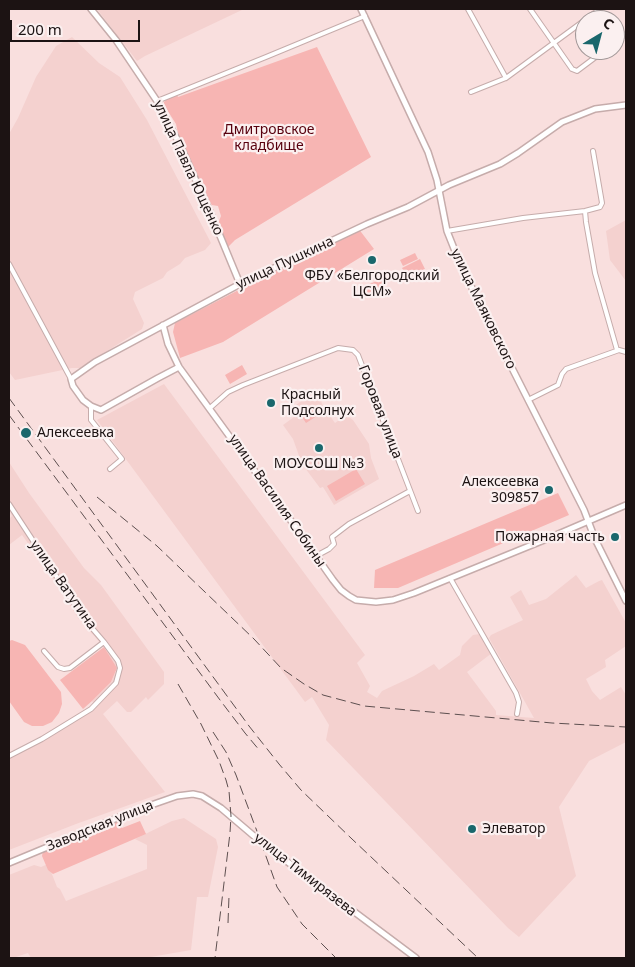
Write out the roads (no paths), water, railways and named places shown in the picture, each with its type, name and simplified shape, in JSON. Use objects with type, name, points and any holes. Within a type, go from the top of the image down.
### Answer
[{"type":"street","name":"улица Павла Ющенко","points":[[90,9],[116,40],[157,101],[199,187],[240,284]]},
{"type":"street","name":"улица Маяковского","points":[[361,9],[428,152],[437,180],[446,231],[479,303],[584,510],[626,601]]},
{"type":"street","points":[[468,9],[506,78]]},
{"type":"street","points":[[530,9],[572,69],[577,71],[592,60]]},
{"type":"street","points":[[471,92],[506,78],[600,9]]},
{"type":"street","points":[[157,101],[365,16]]},
{"type":"street","name":"улица Пушкина","points":[[71,379],[96,362],[147,333],[240,284],[367,224],[408,207],[449,184],[506,160],[562,122],[595,109],[626,105]]},
{"type":"street","points":[[446,231],[523,218],[585,211],[600,207],[602,203],[593,151]]},
{"type":"street","points":[[585,211],[595,273],[617,350]]},
{"type":"street","points":[[9,264],[73,386],[80,397],[91,406],[101,410],[179,367]]},
{"type":"street","name":"улица Василия Собины","points":[[163,325],[168,344],[179,367],[341,590],[356,600],[376,602],[393,600],[414,593],[626,505]]},
{"type":"street","name":"Горовая улица","points":[[210,408],[228,392],[243,384],[338,348],[353,350],[358,355],[418,511]]},
{"type":"street","points":[[528,400],[558,384],[566,369],[617,350],[626,352]]},
{"type":"street","points":[[91,406],[91,420],[122,459],[110,468]]},
{"type":"street","points":[[316,556],[329,549],[334,544],[332,537],[348,524],[410,491]]},
{"type":"street","name":"улица Ватутина","points":[[9,504],[85,620],[118,661],[120,668],[116,683],[91,708],[42,739],[9,756]]},
{"type":"street","points":[[450,578],[516,693],[519,702],[517,714]]},
{"type":"street","points":[[44,651],[58,667],[64,669],[70,668],[104,642]]},
{"type":"street","name":"Заводская улица","points":[[9,863],[134,811],[178,796],[193,794]]},
{"type":"street","name":"улица Тимирязева","points":[[193,794],[202,796],[221,808],[261,842],[416,958]]},
{"type":"railway","points":[[9,398],[249,726],[279,764],[301,790],[478,958]]},
{"type":"railway","points":[[9,415],[220,700],[260,751]]},
{"type":"railway","points":[[97,497],[157,546],[254,639],[281,668],[323,695],[364,706],[552,723],[626,727]]},
{"type":"railway","points":[[178,684],[201,724],[219,761],[229,791],[230,833],[215,958]]},
{"type":"railway","points":[[213,732],[226,752],[236,775],[277,887],[302,924],[336,958]]},
{"type":"railway","points":[[228,923],[229,896]]},
{"type":"place","name":"ФБУ «Белгородский ЦСМ»","points":[[372,260]]},
{"type":"place","name":"Красный Подсолнух","points":[[271,403]]},
{"type":"place","name":"Алексеевка","points":[[26,433]]},
{"type":"place","name":"МОУСОШ №3","points":[[319,448]]},
{"type":"place","name":"Алексеевка 309857","points":[[549,490]]},
{"type":"place","name":"Пожарная часть","points":[[615,537]]},
{"type":"place","name":"Элеватор","points":[[472,829]]},
{"type":"park label","name":"Дмитровское кладбище","points":[[269,138]]}]
